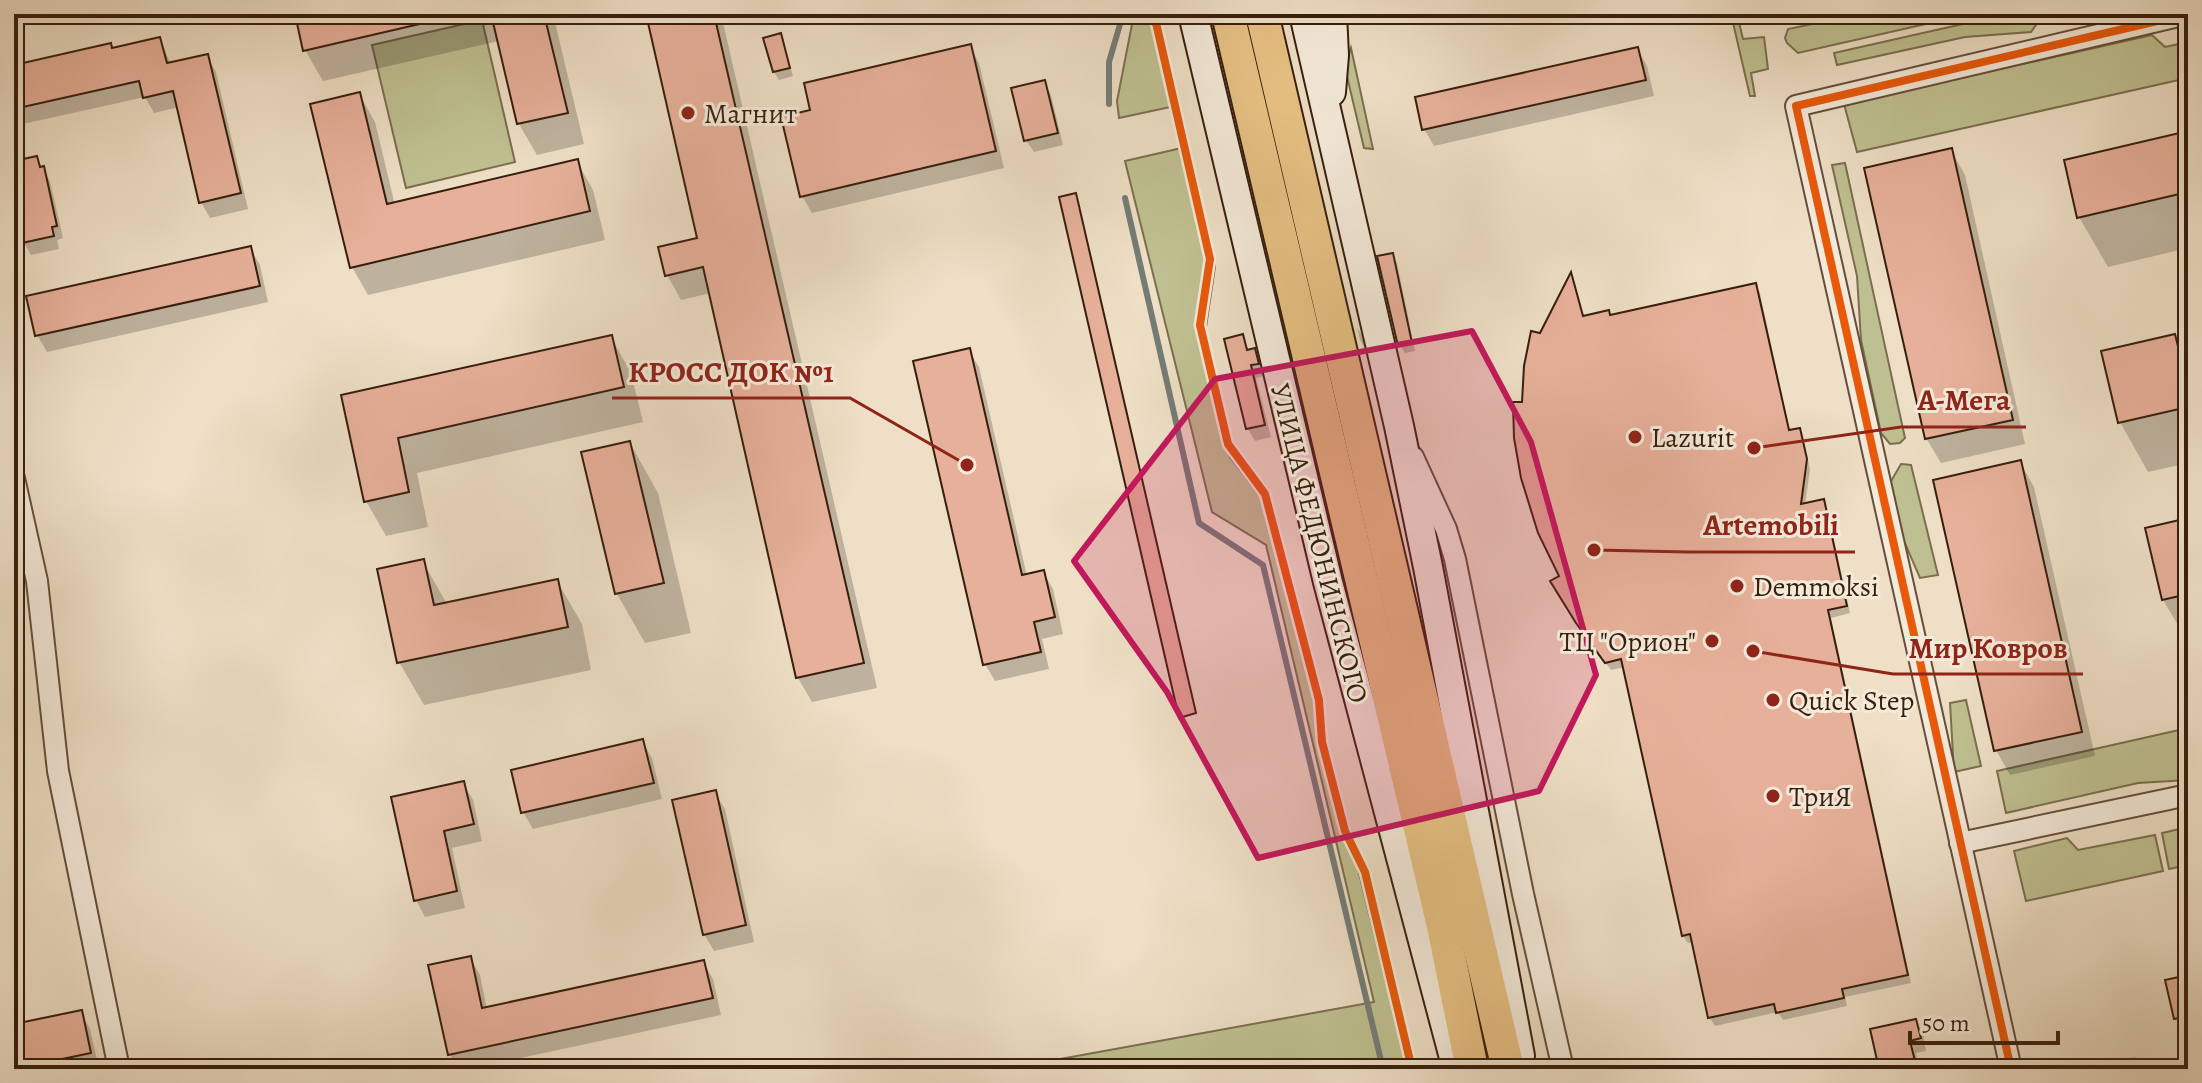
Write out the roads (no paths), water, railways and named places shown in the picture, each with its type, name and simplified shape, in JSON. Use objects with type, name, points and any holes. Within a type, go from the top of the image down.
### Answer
[{"type":"highway","name":"УЛИЦА ФЕДЮНИНСКОГО","points":[[1228,14],[1439,911],[1472,1069]]},
{"type":"highway","points":[[1262,14],[1508,1069]]},
{"type":"main road","name":"УЛИЦА ФЕДЮНИНСКОГО","points":[[1193,14],[1328,582],[1457,1069]]},
{"type":"main road","points":[[1304,14],[1399,426],[1522,1069]]},
{"type":"main road","points":[[1329,121],[1334,55],[1332,14]]},
{"type":"street","points":[[2011,1069],[1796,106],[2187,14]]},
{"type":"street","points":[[1399,426],[1434,502],[1455,559],[1523,894],[1563,1069]]},
{"type":"street","points":[[14,478],[37,581],[58,771],[119,1069]]},
{"type":"street","points":[[1960,843],[2188,795]]},
{"type":"waterway","points":[[1109,104],[1109,62],[1123,14]]},
{"type":"waterway","points":[[1125,198],[1199,523],[1263,565],[1383,1069]]},
{"type":"place","name":"Магнит","points":[[688,113]]},
{"type":"place","name":"Lazurit","points":[[1635,437]]},
{"type":"place","name":"А-Мега","points":[[1754,448]]},
{"type":"place","name":"КРОСС ДОК №1","points":[[967,465]]},
{"type":"place","name":"Artemobili","points":[[1594,550]]},
{"type":"place","name":"Demmoksi","points":[[1737,586]]},
{"type":"place","name":"ТЦ \"Орион\"","points":[[1712,641]]},
{"type":"place","name":"Мир Ковров","points":[[1753,651]]},
{"type":"place","name":"Quick Step","points":[[1773,700]]},
{"type":"place","name":"ТриЯ","points":[[1773,796]]}]
